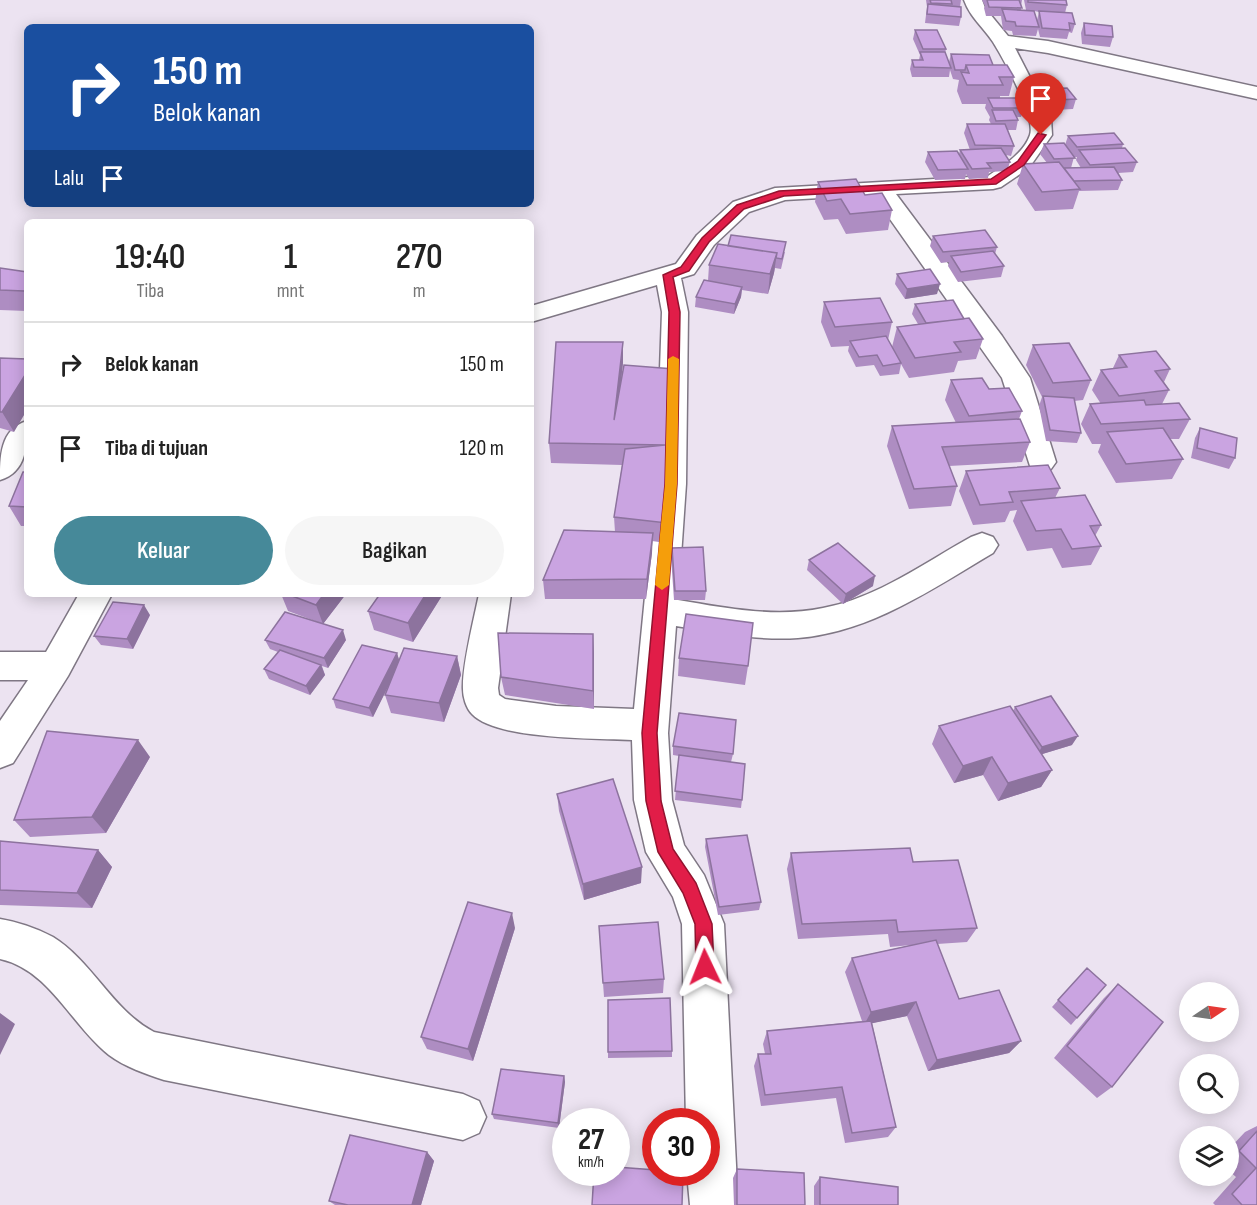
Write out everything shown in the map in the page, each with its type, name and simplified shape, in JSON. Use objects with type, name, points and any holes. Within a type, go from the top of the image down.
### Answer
[{"type":"street","points":[[534,313],[685,269],[705,240],[741,207],[783,193],[993,182],[1021,163],[1041,135],[1041,118],[1002,41],[976,9],[973,0]]},
{"type":"street","points":[[1002,41],[1093,56],[1257,93]]},
{"type":"street","points":[[879,187],[1017,378],[1041,462]]},
{"type":"street","points":[[668,275],[675,312],[671,484],[651,725],[653,801],[666,852],[690,888],[704,924],[714,1205]]},
{"type":"street","points":[[0,470],[24,435]]},
{"type":"street","points":[[660,610],[759,624],[799,625],[839,618],[878,603],[982,545]]},
{"type":"street","points":[[0,752],[56,666],[94,597]]},
{"type":"street","points":[[495,597],[480,688],[480,696],[487,708],[497,713],[556,721],[651,725]]},
{"type":"street","points":[[0,666],[56,666]]},
{"type":"street","points":[[0,939],[14,940],[38,951],[61,969],[122,1037],[142,1051],[175,1060],[463,1117]]},
{"type":"building","points":[[930,0],[951,0],[952,4],[931,3]]},
{"type":"building","points":[[987,0],[1019,0],[1022,8],[989,7]]},
{"type":"building","points":[[1028,0],[1066,0],[1067,5],[1028,2]]},
{"type":"building","points":[[928,4],[961,7],[961,17],[927,14]]},
{"type":"building","points":[[1002,9],[1034,11],[1039,27],[1016,26],[1015,22],[1006,21]]},
{"type":"building","points":[[1039,11],[1072,13],[1075,24],[1069,23],[1070,30],[1042,28]]},
{"type":"building","points":[[1084,23],[1112,26],[1113,37],[1085,35]]},
{"type":"building","points":[[915,30],[937,30],[946,49],[923,49]]},
{"type":"building","points":[[920,52],[945,52],[951,68],[914,67],[912,60],[923,60]]},
{"type":"building","points":[[951,54],[989,55],[993,65],[966,65],[965,70],[955,70]]},
{"type":"building","points":[[966,65],[1007,65],[1014,77],[999,77],[1003,85],[967,85],[961,72],[969,73]]},
{"type":"building","points":[[1046,75],[1056,85],[1045,86],[1034,76]]},
{"type":"building","points":[[1067,88],[1076,99],[1056,100],[1048,89]]},
{"type":"building","points":[[988,98],[1018,98],[1024,108],[993,108]]},
{"type":"building","points":[[992,110],[1013,110],[1018,120],[996,121]]},
{"type":"building","points":[[967,124],[1005,124],[1014,146],[975,145]]},
{"type":"building","points":[[1114,133],[1123,144],[1077,147],[1068,136]]},
{"type":"building","points":[[1064,143],[1075,158],[1054,159],[1044,144]]},
{"type":"building","points":[[1001,148],[1010,162],[987,163],[991,168],[972,169],[960,150]]},
{"type":"building","points":[[1125,148],[1137,162],[1090,165],[1079,150]]},
{"type":"building","points":[[957,151],[968,169],[938,170],[928,152]]},
{"type":"building","points":[[1059,162],[1080,189],[1042,192],[1023,164]]},
{"type":"building","points":[[1114,167],[1122,180],[1074,181],[1064,168]]},
{"type":"building","points":[[856,179],[865,195],[882,193],[892,210],[850,214],[841,199],[827,201],[818,182]]},
{"type":"building","points":[[985,230],[997,247],[943,252],[933,236]]},
{"type":"building","points":[[731,235],[786,242],[782,259],[776,258],[777,253],[728,246]]},
{"type":"building","points":[[718,244],[777,253],[770,274],[709,265]]},
{"type":"building","points":[[993,251],[1004,266],[961,272],[951,256]]},
{"type":"building","points":[[0,268],[24,272],[24,291],[0,290]]},
{"type":"building","points":[[930,269],[940,284],[907,289],[897,274]]},
{"type":"building","points":[[704,280],[742,287],[735,304],[696,297]]},
{"type":"building","points":[[880,298],[892,322],[835,327],[824,302]]},
{"type":"building","points":[[953,300],[964,319],[926,323],[915,304]]},
{"type":"building","points":[[969,318],[983,339],[954,342],[961,352],[915,358],[897,327]]},
{"type":"building","points":[[886,336],[901,363],[883,366],[877,355],[859,357],[850,341]]},
{"type":"building","points":[[556,342],[623,342],[614,420],[624,365],[674,369],[667,523],[614,517],[625,449],[665,445],[549,443]]},
{"type":"building","points":[[1069,343],[1091,380],[1053,383],[1033,345]]},
{"type":"building","points":[[1156,351],[1170,369],[1155,371],[1169,390],[1119,396],[1101,370],[1127,367],[1119,355]]},
{"type":"building","points":[[0,358],[24,359],[24,377],[0,412]]},
{"type":"building","points":[[982,378],[989,389],[1009,388],[1022,411],[969,416],[951,380]]},
{"type":"building","points":[[1043,396],[1074,398],[1081,433],[1050,430]]},
{"type":"building","points":[[1144,400],[1146,405],[1179,403],[1190,419],[1101,424],[1090,404]]},
{"type":"building","points":[[1020,419],[1030,442],[942,447],[957,486],[914,489],[892,426]]},
{"type":"building","points":[[1163,428],[1183,459],[1126,464],[1107,432]]},
{"type":"building","points":[[1200,428],[1237,438],[1235,458],[1197,448]]},
{"type":"building","points":[[1048,465],[1060,488],[1009,492],[1013,502],[980,505],[966,471]]},
{"type":"building","points":[[23,472],[24,472],[24,507],[9,506]]},
{"type":"building","points":[[1085,495],[1101,525],[1090,526],[1101,546],[1072,549],[1061,529],[1036,531],[1021,501]]},
{"type":"building","points":[[564,530],[653,533],[647,579],[543,580]]},
{"type":"building","points":[[838,543],[875,576],[846,594],[809,560]]},
{"type":"building","points":[[703,547],[706,591],[675,591],[672,548]]},
{"type":"building","points":[[295,597],[322,597],[316,605]]},
{"type":"building","points":[[378,597],[424,597],[408,623],[368,611]]},
{"type":"building","points":[[113,602],[144,605],[127,639],[94,636]]},
{"type":"building","points":[[285,612],[343,630],[324,658],[265,640]]},
{"type":"building","points":[[686,614],[753,623],[748,666],[679,658]]},
{"type":"building","points":[[498,633],[593,634],[593,691],[501,677]]},
{"type":"building","points":[[362,645],[397,653],[369,708],[333,699]]},
{"type":"building","points":[[404,648],[457,656],[439,703],[385,695]]},
{"type":"building","points":[[280,650],[321,665],[306,686],[264,669]]},
{"type":"building","points":[[1051,696],[1078,736],[1042,747],[1015,707]]},
{"type":"building","points":[[1010,706],[1052,770],[1008,783],[992,757],[963,766],[939,726]]},
{"type":"building","points":[[679,713],[736,720],[733,754],[673,746]]},
{"type":"building","points":[[47,731],[138,740],[92,817],[14,820]]},
{"type":"building","points":[[679,755],[745,764],[742,800],[675,791]]},
{"type":"building","points":[[613,779],[642,867],[583,884],[557,794]]},
{"type":"building","points":[[747,835],[761,902],[719,907],[706,839]]},
{"type":"building","points":[[0,841],[98,850],[77,893],[0,890]]},
{"type":"building","points":[[910,848],[913,862],[958,860],[977,928],[898,932],[896,920],[802,924],[791,853]]},
{"type":"building","points":[[468,902],[512,913],[468,1049],[421,1037]]},
{"type":"building","points":[[658,922],[664,979],[603,983],[599,926]]},
{"type":"building","points":[[936,940],[959,999],[999,990],[1021,1041],[937,1060],[916,1002],[871,1012],[852,958]]},
{"type":"building","points":[[1087,968],[1106,985],[1077,1018],[1058,1000]]},
{"type":"building","points":[[1118,984],[1163,1022],[1112,1087],[1067,1046]]},
{"type":"building","points":[[670,998],[672,1051],[608,1052],[608,1000]]},
{"type":"building","points":[[871,1021],[896,1127],[852,1133],[842,1087],[765,1095],[758,1054],[771,1054],[767,1031]]},
{"type":"building","points":[[501,1069],[564,1076],[560,1108],[552,1108],[552,1122],[492,1114]]},
{"type":"building","points":[[1257,1131],[1257,1205],[1242,1205],[1232,1194],[1256,1168],[1239,1151]]},
{"type":"building","points":[[350,1135],[427,1152],[412,1205],[348,1205],[329,1201]]},
{"type":"building","points":[[630,1168],[642,1169],[642,1186],[683,1186],[682,1205],[592,1205],[593,1186],[630,1186]]},
{"type":"building","points":[[737,1169],[804,1173],[805,1205],[737,1205]]},
{"type":"building","points":[[820,1177],[898,1187],[898,1205],[820,1205]]},
{"type":"slow traffic","points":[[662,585],[671,484],[673,359]]},
{"type":"route","points":[[705,967],[704,924],[690,888],[666,852],[653,801],[650,733],[671,484],[675,312],[668,275],[685,269],[705,240],[741,207],[783,193],[993,182],[1009,174],[1021,163],[1041,135]]}]
